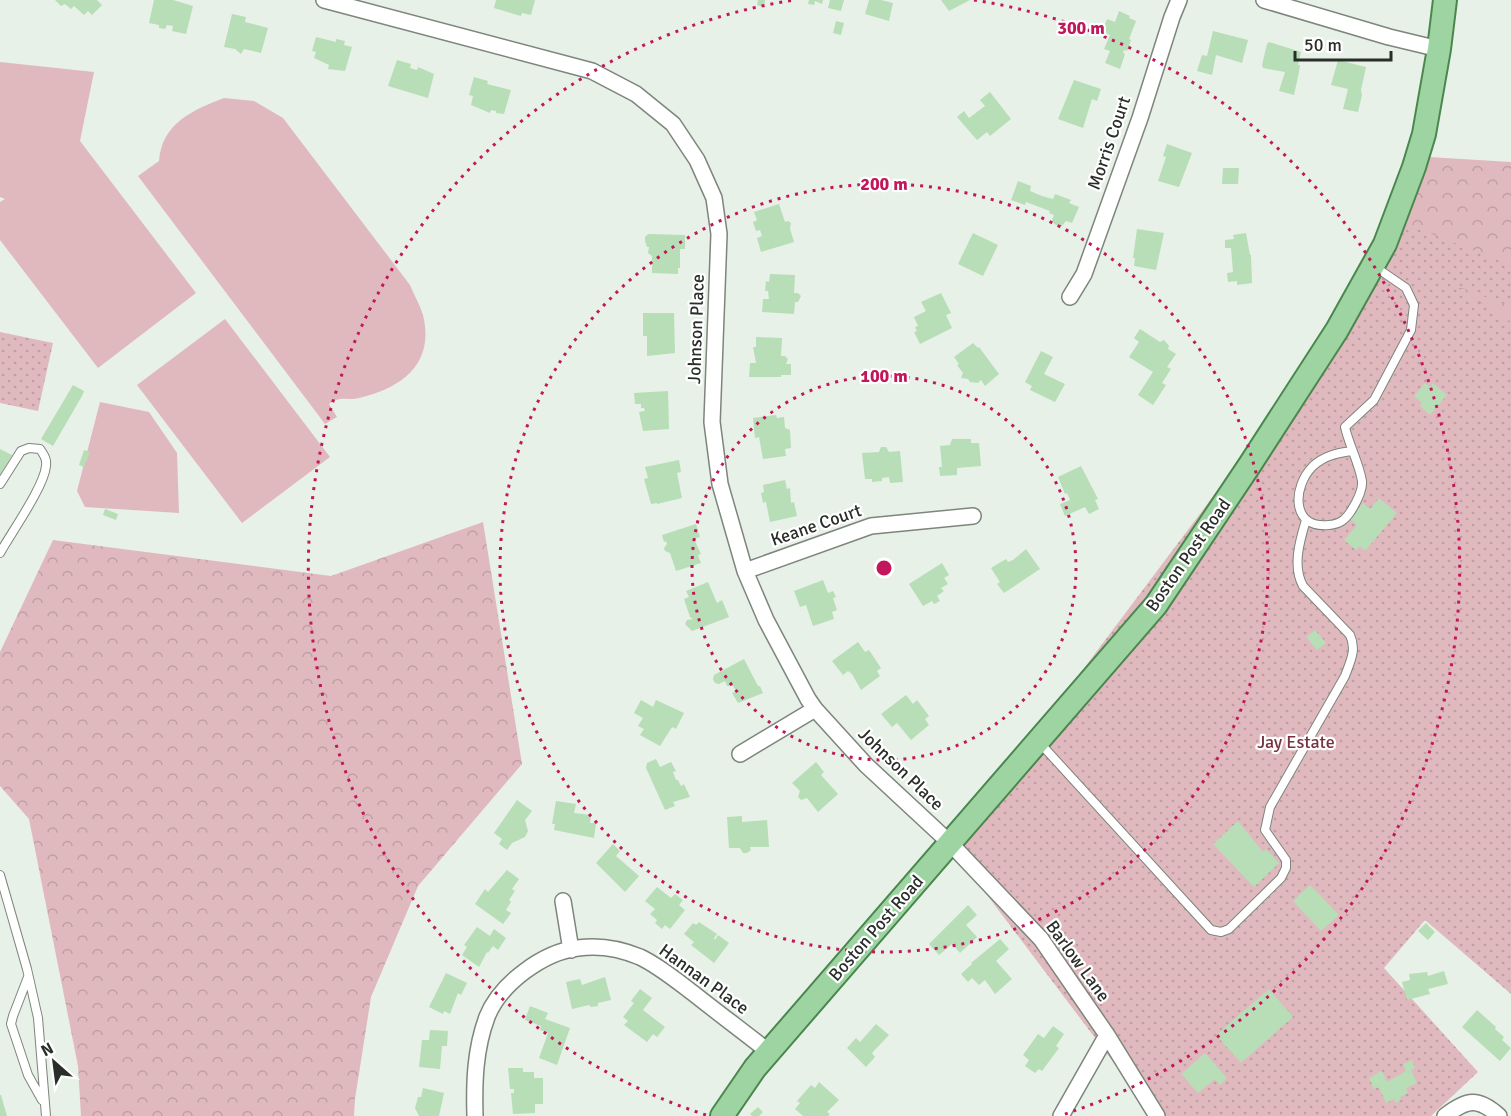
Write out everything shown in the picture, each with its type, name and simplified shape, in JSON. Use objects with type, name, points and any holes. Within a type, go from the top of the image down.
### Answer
[{"type":"main road","name":"Boston Post Road","points":[[722,1116],[769,1052],[1156,605],[1337,330],[1385,244],[1414,167],[1424,134],[1445,0]]},
{"type":"street","name":"Johnson Place","points":[[324,0],[592,71],[636,94],[673,124],[697,160],[714,198],[719,234],[712,422],[720,484],[745,571],[766,620],[815,709],[866,765],[950,843]]},
{"type":"street","name":"Morris Court","points":[[1070,297],[1084,274],[1140,118],[1179,0]]},
{"type":"street","points":[[1264,0],[1389,37],[1439,49]]},
{"type":"street","name":"Keane Court","points":[[745,571],[871,526],[973,516]]},
{"type":"street","points":[[740,754],[815,709]]},
{"type":"street","name":"Barlow Lane","points":[[950,843],[1041,939],[1107,1035],[1157,1116]]},
{"type":"street","points":[[563,901],[571,950]]},
{"type":"street","name":"Hannan Place","points":[[475,1116],[474,1080],[479,1043],[488,1015],[500,994],[518,976],[535,965],[571,950],[596,947],[618,950],[642,958],[671,977],[769,1052]]},
{"type":"street","points":[[1060,1116],[1107,1035]]},
{"type":"street","points":[[1445,1116],[1458,1106],[1473,1102],[1486,1104],[1499,1116]]},
{"type":"lane","points":[[1351,451],[1329,455],[1313,466],[1305,478],[1298,494],[1299,508],[1306,520],[1320,526],[1333,525],[1345,520],[1356,502],[1363,483],[1345,428],[1374,400],[1411,330],[1414,305],[1406,288],[1373,265]]},
{"type":"lane","points":[[0,484],[21,451],[29,448],[40,449],[46,457],[46,467],[40,484],[1,546]]},
{"type":"lane","points":[[1038,741],[1211,930],[1221,932],[1229,928],[1284,874],[1286,860],[1265,830],[1270,807],[1345,676],[1353,655],[1354,642],[1350,635],[1299,580],[1298,558],[1306,520]]},
{"type":"lane","points":[[0,875],[29,976],[38,1018],[46,1116]]},
{"type":"lane","points":[[29,976],[11,1024],[28,1075],[44,1104]]},
{"type":"green space","points":[[0,62],[94,72],[80,141],[196,293],[98,368],[0,240],[0,202],[5,199],[0,197]]},
{"type":"green space","points":[[224,98],[254,101],[283,118],[410,285],[423,315],[424,347],[412,371],[389,388],[375,394],[333,401],[329,404],[337,417],[325,424],[138,176],[159,161],[166,137],[181,120]]},
{"type":"green space","points":[[1429,157],[1511,162],[1511,429],[1389,262]]},
{"type":"green space","name":"Jay Estate","points":[[1409,225],[1511,265],[1511,307],[1449,283],[1511,322],[1511,994],[1425,920],[1384,968],[1478,1072],[1431,1116],[1154,1116],[941,834],[973,816],[1389,262],[1385,244],[1396,250]]},
{"type":"green space","points":[[225,319],[330,457],[242,523],[137,385]]},
{"type":"green space","points":[[0,332],[53,343],[38,411],[0,403]]},
{"type":"green space","points":[[100,402],[149,412],[177,453],[179,513],[85,507],[77,491]]},
{"type":"green space","points":[[483,522],[522,764],[418,886],[371,997],[354,1116],[81,1116],[78,1066],[29,819],[0,786],[0,652],[53,540],[331,576]]},
{"type":"building","points":[[55,0],[97,0],[102,5],[92,15],[88,11],[84,15],[74,6],[71,9],[65,4],[61,6]]},
{"type":"building","points":[[154,0],[173,0],[193,6],[186,34],[172,31],[173,26],[167,25],[165,29],[149,23]]},
{"type":"building","points":[[496,0],[535,0],[531,15],[522,13],[521,16],[494,8]]},
{"type":"building","points":[[758,0],[765,0],[764,7],[757,5]]},
{"type":"building","points":[[809,0],[823,0],[822,4],[815,1],[814,5],[808,4]]},
{"type":"building","points":[[830,0],[844,0],[841,11],[828,8]]},
{"type":"building","points":[[869,0],[893,3],[889,21],[865,14]]},
{"type":"building","points":[[941,0],[970,0],[949,11]]},
{"type":"building","points":[[1119,11],[1136,21],[1127,51],[1124,50],[1123,53],[1125,54],[1120,69],[1105,63],[1110,51],[1104,49],[1110,35],[1102,32],[1107,19],[1115,22]]},
{"type":"building","points":[[232,14],[246,17],[245,22],[268,28],[261,53],[244,49],[241,54],[235,49],[224,47]]},
{"type":"building","points":[[836,21],[844,23],[841,35],[833,33]]},
{"type":"building","points":[[1213,31],[1248,40],[1242,63],[1216,55],[1212,75],[1197,71],[1202,55],[1207,56]]},
{"type":"building","points":[[316,37],[336,42],[336,39],[345,41],[344,45],[352,47],[345,71],[328,69],[329,65],[314,58],[316,52],[312,51]]},
{"type":"building","points":[[1269,42],[1301,52],[1294,95],[1279,91],[1285,72],[1263,68]]},
{"type":"building","points":[[397,60],[411,64],[410,68],[417,70],[418,67],[434,74],[428,98],[388,86]]},
{"type":"building","points":[[1338,60],[1366,67],[1358,112],[1343,109],[1348,89],[1331,85]]},
{"type":"building","points":[[474,77],[488,81],[487,84],[511,90],[504,114],[491,110],[490,113],[471,105],[473,96],[469,95]]},
{"type":"building","points":[[1074,80],[1101,89],[1097,101],[1092,99],[1083,128],[1058,119]]},
{"type":"building","points":[[990,92],[1011,119],[990,136],[987,132],[977,140],[957,117],[964,111],[969,118],[985,106],[980,100]]},
{"type":"building","points":[[1167,144],[1192,153],[1179,187],[1158,181],[1166,157],[1163,156]]},
{"type":"building","points":[[1223,168],[1239,168],[1238,184],[1222,184]]},
{"type":"building","points":[[1018,181],[1031,186],[1030,191],[1042,196],[1053,199],[1055,194],[1071,200],[1069,203],[1079,207],[1072,223],[1066,221],[1061,227],[1054,224],[1052,220],[1054,215],[1049,213],[1050,211],[1026,202],[1025,205],[1011,200]]},
{"type":"building","points":[[779,204],[785,222],[791,223],[790,229],[794,242],[761,252],[757,238],[762,236],[760,230],[756,231],[753,222],[757,220],[754,212]]},
{"type":"building","points":[[1137,229],[1164,233],[1156,270],[1134,266]]},
{"type":"building","points":[[973,233],[998,245],[983,276],[958,264]]},
{"type":"building","points":[[1246,233],[1251,255],[1252,283],[1237,285],[1237,281],[1228,282],[1227,273],[1233,272],[1231,248],[1225,248],[1225,240],[1234,239],[1233,235]]},
{"type":"building","points":[[648,234],[685,235],[685,249],[680,249],[678,274],[652,273],[652,256],[648,253],[649,247],[645,241]]},
{"type":"building","points":[[770,274],[795,275],[794,293],[801,296],[798,302],[795,302],[794,314],[762,312],[763,299],[769,299],[768,291],[765,291],[766,281],[769,282]]},
{"type":"building","points":[[941,293],[951,313],[946,315],[952,328],[920,344],[914,332],[917,331],[915,327],[918,326],[914,317],[926,311],[921,302]]},
{"type":"building","points":[[643,313],[674,313],[675,353],[647,356],[647,336],[643,336]]},
{"type":"building","points":[[1140,329],[1160,342],[1164,340],[1169,346],[1168,349],[1176,354],[1167,367],[1171,369],[1162,383],[1166,385],[1153,405],[1138,395],[1153,372],[1129,357],[1139,342],[1134,338]]},
{"type":"building","points":[[756,337],[782,338],[781,356],[788,359],[786,364],[791,364],[791,375],[749,377],[750,363],[756,363],[753,347],[756,347]]},
{"type":"building","points":[[973,343],[979,347],[999,374],[985,386],[981,380],[978,383],[961,378],[963,373],[954,357]]},
{"type":"building","points":[[1041,351],[1053,357],[1044,374],[1065,384],[1055,402],[1030,390],[1032,386],[1025,382]]},
{"type":"building","points":[[1425,383],[1430,387],[1433,383],[1447,395],[1430,415],[1420,406],[1422,403],[1414,396]]},
{"type":"building","points":[[73,385],[84,391],[53,446],[41,439]]},
{"type":"building","points":[[668,391],[669,429],[643,431],[639,412],[645,411],[641,408],[641,404],[635,404],[634,393]]},
{"type":"building","points":[[776,415],[777,418],[784,417],[785,428],[790,430],[791,448],[785,449],[786,456],[763,459],[759,437],[755,438],[753,418]]},
{"type":"building","points":[[952,439],[971,439],[971,443],[979,443],[981,466],[957,468],[957,475],[940,476],[939,467],[942,467],[940,446],[950,445]]},
{"type":"building","points":[[881,447],[886,447],[889,452],[900,451],[903,482],[890,483],[889,477],[882,478],[882,481],[872,482],[872,479],[865,479],[862,453],[879,452]]},
{"type":"building","points":[[0,449],[12,455],[0,475]]},
{"type":"building","points":[[84,450],[90,452],[84,467],[79,465]]},
{"type":"building","points":[[679,460],[681,472],[677,473],[682,498],[651,504],[644,479],[648,478],[645,467]]},
{"type":"building","points":[[1081,466],[1098,499],[1095,500],[1099,509],[1089,514],[1085,507],[1065,516],[1060,504],[1070,500],[1058,477]]},
{"type":"building","points":[[785,480],[787,489],[790,488],[791,503],[794,502],[797,516],[770,522],[766,502],[763,503],[761,493],[764,492],[763,485]]},
{"type":"building","points":[[1379,498],[1397,513],[1365,551],[1360,546],[1356,550],[1344,540],[1357,525],[1350,519],[1363,503],[1370,509]]},
{"type":"building","points":[[105,509],[118,514],[116,520],[103,515]]},
{"type":"building","points":[[696,524],[700,537],[694,539],[701,554],[698,555],[701,563],[676,571],[670,553],[665,551],[667,544],[662,535]]},
{"type":"building","points":[[1026,549],[1040,569],[1004,593],[997,584],[1000,582],[991,568],[1006,559],[1008,562],[1013,560]]},
{"type":"building","points":[[942,563],[949,575],[944,578],[948,584],[941,588],[944,591],[937,596],[940,601],[934,604],[932,601],[923,606],[909,584]]},
{"type":"building","points":[[823,580],[828,593],[833,591],[836,597],[833,598],[837,610],[832,612],[834,619],[813,626],[806,605],[800,607],[794,591]]},
{"type":"building","points":[[708,582],[717,603],[722,600],[729,617],[692,631],[685,624],[687,620],[693,619],[690,617],[684,599],[689,597],[686,591]]},
{"type":"building","points":[[1315,630],[1326,643],[1317,650],[1306,637]]},
{"type":"building","points":[[858,642],[865,652],[869,650],[881,668],[877,671],[880,676],[861,690],[852,674],[848,671],[843,675],[832,661]]},
{"type":"building","points":[[744,659],[763,693],[738,703],[732,693],[736,691],[733,686],[727,686],[725,681],[715,683],[713,679],[714,675]]},
{"type":"building","points":[[906,695],[913,704],[917,700],[929,716],[925,719],[929,725],[911,740],[897,723],[892,727],[881,714]]},
{"type":"building","points":[[641,700],[653,707],[656,700],[684,713],[676,729],[672,727],[660,746],[640,735],[644,729],[638,726],[643,718],[634,713]]},
{"type":"building","points":[[656,759],[660,767],[671,762],[676,771],[673,772],[676,780],[681,786],[684,784],[690,797],[673,802],[675,806],[665,810],[646,768],[647,763]]},
{"type":"building","points":[[816,762],[824,772],[821,775],[838,794],[818,812],[807,798],[801,800],[798,797],[800,791],[792,783]]},
{"type":"building","points":[[517,800],[532,811],[525,820],[528,831],[525,837],[512,843],[507,850],[499,844],[502,839],[494,833]]},
{"type":"building","points":[[556,801],[576,804],[574,813],[591,815],[590,823],[596,823],[594,838],[554,830],[555,824],[552,824]]},
{"type":"building","points":[[742,816],[742,822],[767,820],[769,847],[750,847],[751,850],[747,853],[743,853],[740,848],[729,848],[727,817]]},
{"type":"building","points":[[1238,821],[1263,852],[1266,849],[1279,863],[1254,887],[1213,844]]},
{"type":"building","points":[[613,844],[620,851],[616,856],[639,876],[625,892],[596,863]]},
{"type":"building","points":[[507,870],[519,879],[512,889],[515,891],[506,910],[511,913],[503,924],[475,904],[485,889],[488,892]]},
{"type":"building","points":[[1310,885],[1339,915],[1321,931],[1293,901]]},
{"type":"building","points":[[657,887],[671,898],[675,894],[683,900],[679,905],[685,910],[670,929],[665,925],[662,929],[655,923],[657,920],[650,914],[655,909],[645,901]]},
{"type":"building","points":[[968,905],[977,915],[966,925],[977,937],[960,953],[952,944],[939,955],[929,944]]},
{"type":"building","points":[[699,922],[717,934],[715,940],[718,935],[729,943],[714,963],[691,945],[694,942],[684,934],[693,923],[696,925]]},
{"type":"building","points":[[1426,923],[1435,932],[1428,940],[1418,931]]},
{"type":"building","points":[[477,927],[490,936],[494,929],[506,938],[498,950],[493,946],[487,952],[479,967],[462,955],[467,947],[464,945]]},
{"type":"building","points":[[1000,939],[1009,949],[996,961],[1012,979],[995,994],[985,980],[979,985],[972,978],[968,982],[961,974]]},
{"type":"building","points":[[1444,971],[1448,984],[1428,989],[1430,994],[1407,1000],[1402,982],[1410,980],[1409,974],[1427,972],[1428,976]]},
{"type":"building","points":[[446,973],[467,983],[461,995],[458,993],[450,1014],[444,1011],[443,1014],[429,1007]]},
{"type":"building","points":[[605,977],[611,1000],[598,1003],[598,1006],[589,1005],[572,1009],[566,982],[580,979],[582,985]]},
{"type":"building","points":[[640,989],[652,998],[643,1010],[665,1027],[657,1037],[653,1034],[647,1042],[624,1025],[628,1021],[623,1017],[634,1003],[631,1001]]},
{"type":"building","points":[[1269,989],[1293,1017],[1241,1063],[1216,1035]]},
{"type":"building","points":[[530,1006],[548,1013],[545,1019],[570,1028],[557,1065],[539,1058],[548,1033],[540,1030],[541,1026],[525,1020]]},
{"type":"building","points":[[1477,1010],[1496,1027],[1495,1029],[1504,1037],[1502,1040],[1511,1048],[1500,1061],[1462,1027]]},
{"type":"building","points":[[876,1024],[889,1035],[872,1053],[875,1057],[866,1067],[847,1048],[856,1038],[860,1042]]},
{"type":"building","points":[[1053,1026],[1064,1034],[1056,1046],[1059,1048],[1042,1071],[1039,1069],[1035,1073],[1025,1066],[1029,1060],[1023,1055],[1038,1034],[1044,1038]]},
{"type":"building","points":[[430,1030],[448,1031],[447,1046],[442,1046],[440,1069],[419,1067],[422,1040],[429,1040]]},
{"type":"building","points":[[1205,1053],[1227,1078],[1220,1085],[1215,1079],[1198,1093],[1181,1074]]},
{"type":"building","points":[[1412,1060],[1415,1068],[1411,1070],[1417,1083],[1406,1088],[1408,1093],[1400,1097],[1401,1100],[1396,1103],[1394,1099],[1386,1103],[1379,1087],[1374,1089],[1369,1078],[1382,1071],[1387,1082],[1406,1071],[1403,1064]]},
{"type":"building","points":[[508,1068],[523,1068],[523,1072],[534,1072],[534,1078],[543,1078],[543,1104],[535,1104],[535,1113],[513,1114],[511,1093],[514,1093],[514,1089],[510,1089]]},
{"type":"building","points":[[819,1082],[839,1100],[827,1112],[830,1114],[828,1116],[803,1116],[795,1109],[800,1103],[797,1101],[811,1085],[815,1088]]},
{"type":"building","points":[[423,1088],[444,1093],[439,1116],[419,1116],[415,1108]]},
{"type":"building","points":[[1,1095],[7,1116],[0,1116]]},
{"type":"building","points":[[758,1107],[763,1112],[759,1116],[752,1116],[750,1114]]}]
